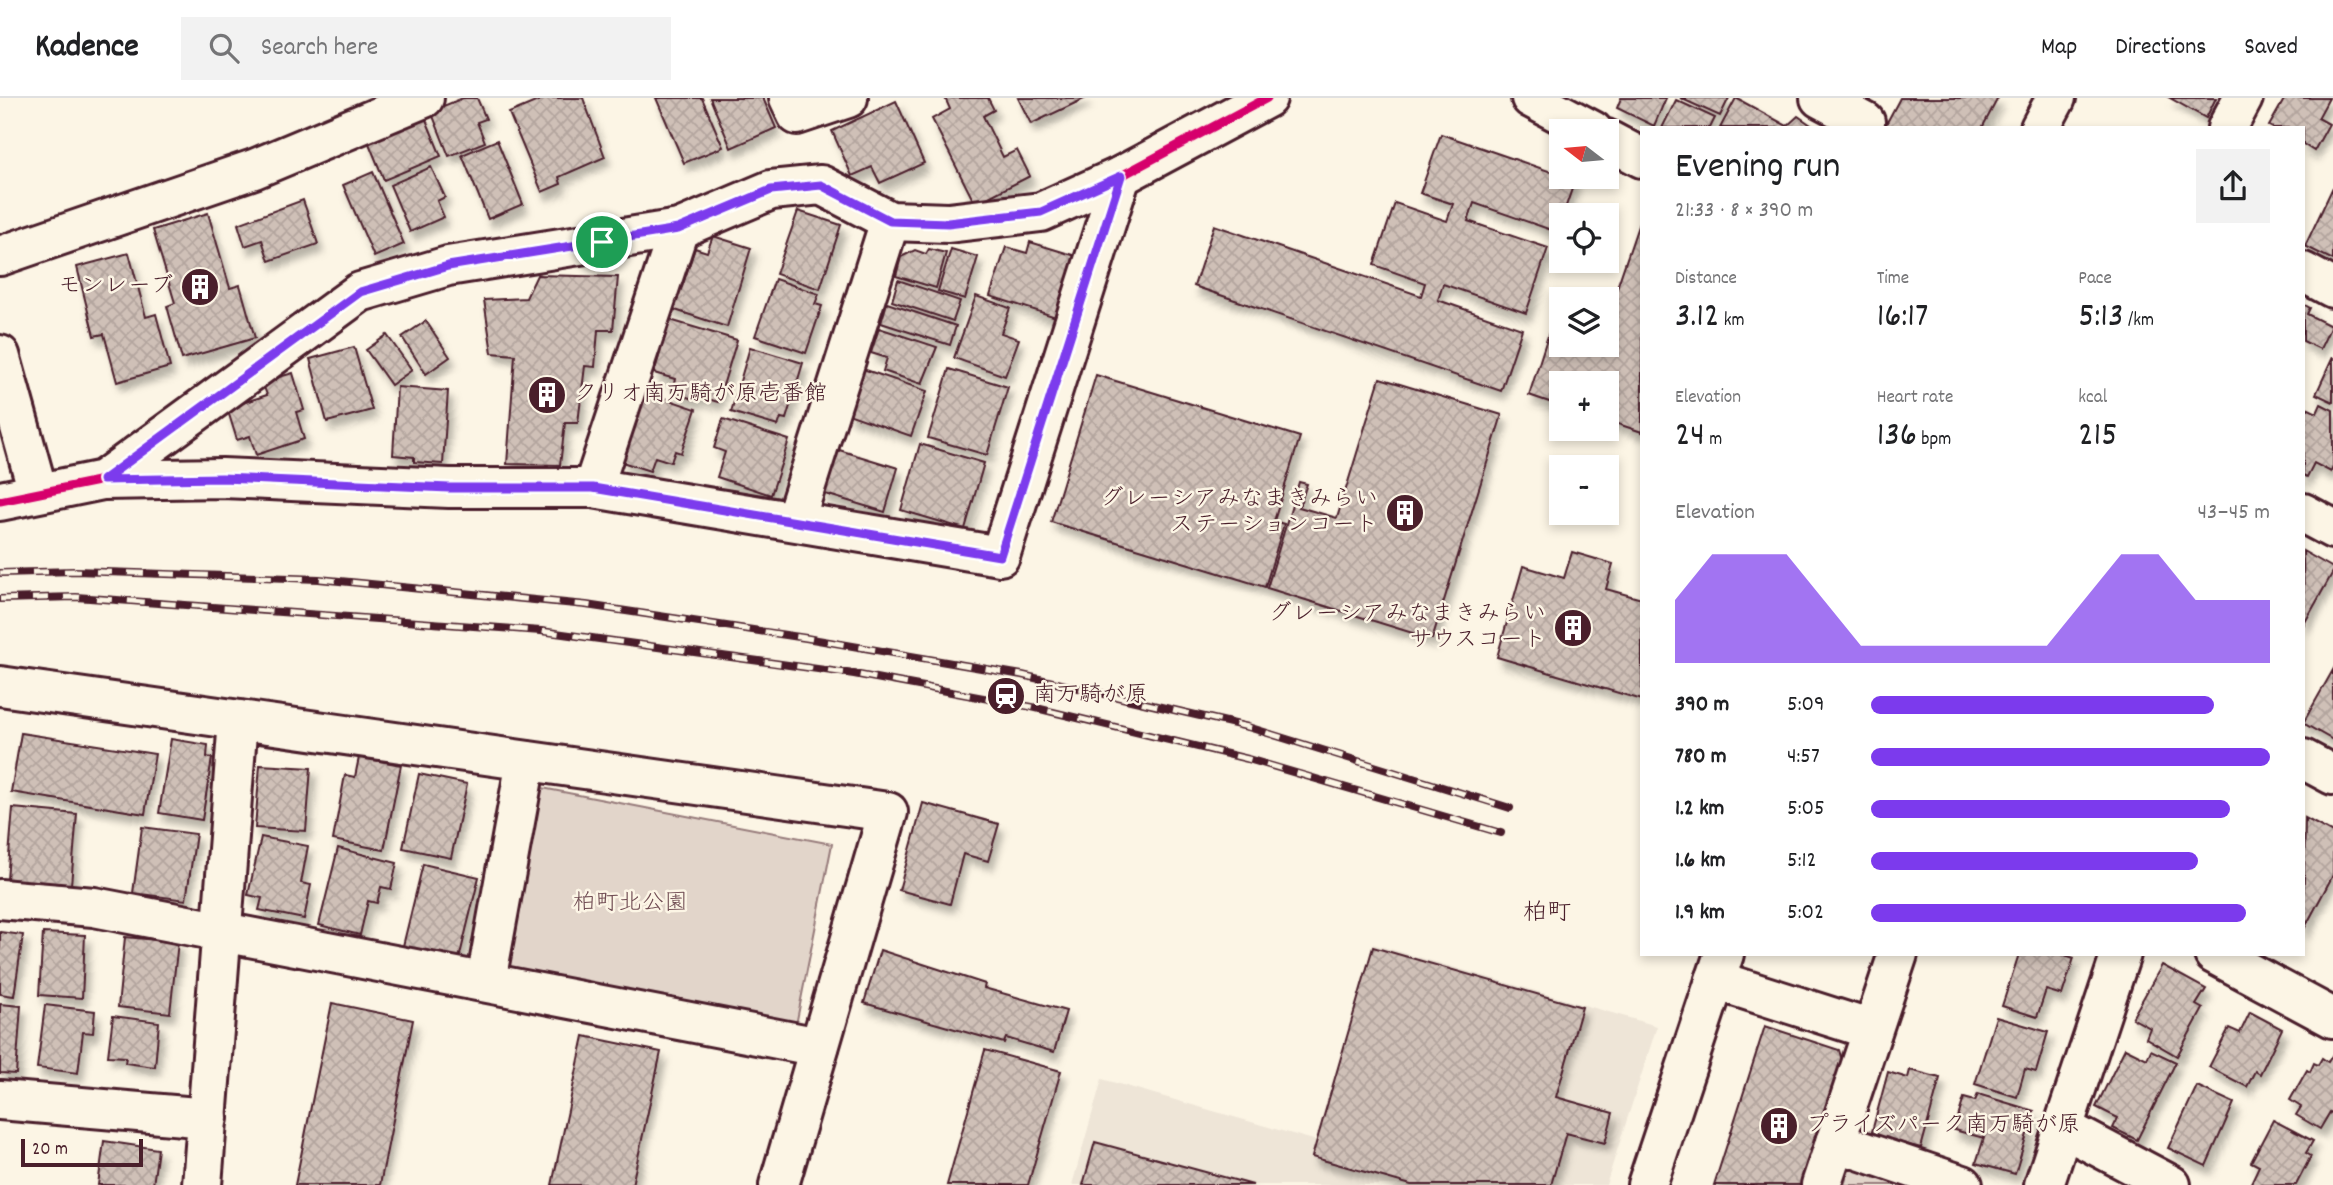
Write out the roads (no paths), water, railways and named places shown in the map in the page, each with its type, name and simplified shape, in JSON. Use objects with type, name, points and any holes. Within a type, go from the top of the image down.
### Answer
[{"type":"street","points":[[0,256],[254,169],[424,98]]},
{"type":"street","points":[[789,98],[797,115],[848,98]]},
{"type":"street","points":[[103,480],[360,292],[448,266],[678,229],[771,190],[821,185],[890,221],[948,223],[1041,212],[1121,176],[1267,98]]},
{"type":"street","points":[[1531,98],[1570,119]]},
{"type":"street","points":[[1820,98],[1868,116]]},
{"type":"street","points":[[2041,126],[2056,98]]},
{"type":"street","points":[[2228,126],[2243,98]]},
{"type":"street","points":[[1619,146],[1640,157]]},
{"type":"street","points":[[0,501],[103,480],[222,478],[449,488],[593,488],[1000,556],[1121,176]]},
{"type":"street","points":[[794,520],[890,221]]},
{"type":"street","points":[[593,488],[678,229]]},
{"type":"street","points":[[2305,273],[2333,288]]},
{"type":"street","points":[[0,355],[38,492]]},
{"type":"street","points":[[2305,514],[2333,529]]},
{"type":"street","points":[[0,686],[888,812],[779,1185]]},
{"type":"street","points":[[202,1185],[238,720]]},
{"type":"street","points":[[2305,760],[2333,775]]},
{"type":"street","points":[[486,981],[526,761]]},
{"type":"street","points":[[0,899],[94,907],[819,1047]]},
{"type":"street","points":[[1821,1185],[1897,956]]},
{"type":"street","points":[[2044,1185],[2120,956]]},
{"type":"street","points":[[2218,956],[2333,1018]]},
{"type":"street","points":[[1647,1185],[1719,967],[1872,1030]]},
{"type":"street","points":[[0,1100],[208,1118]]},
{"type":"street","points":[[2063,1128],[2171,1185]]},
{"type":"street","points":[[1835,1142],[1963,1185]]},
{"type":"railway","points":[[0,573],[75,571],[319,579],[586,605],[806,638],[1022,675],[1248,727],[1510,808]]},
{"type":"railway","points":[[0,599],[76,597],[541,631],[854,674],[1032,707],[1248,759],[1501,833]]},
{"type":"place","name":"モンレーブ","points":[[200,287]]},
{"type":"place","name":"クリオ南万騎が原壱番館","points":[[547,395]]},
{"type":"place","name":"グレーシアみなまきみらい ステーションコート","points":[[1405,513]]},
{"type":"place","name":"グレーシアみなまきみらい サウスコート","points":[[1573,628]]},
{"type":"place","name":"南万騎が原","points":[[1006,696]]},
{"type":"place","name":"プライズパーク南万騎が原","points":[[1779,1126]]},
{"type":"district","name":"柏町","points":[[1547,914]]},
{"type":"park label","name":"柏町北公園","points":[[630,904]]}]
